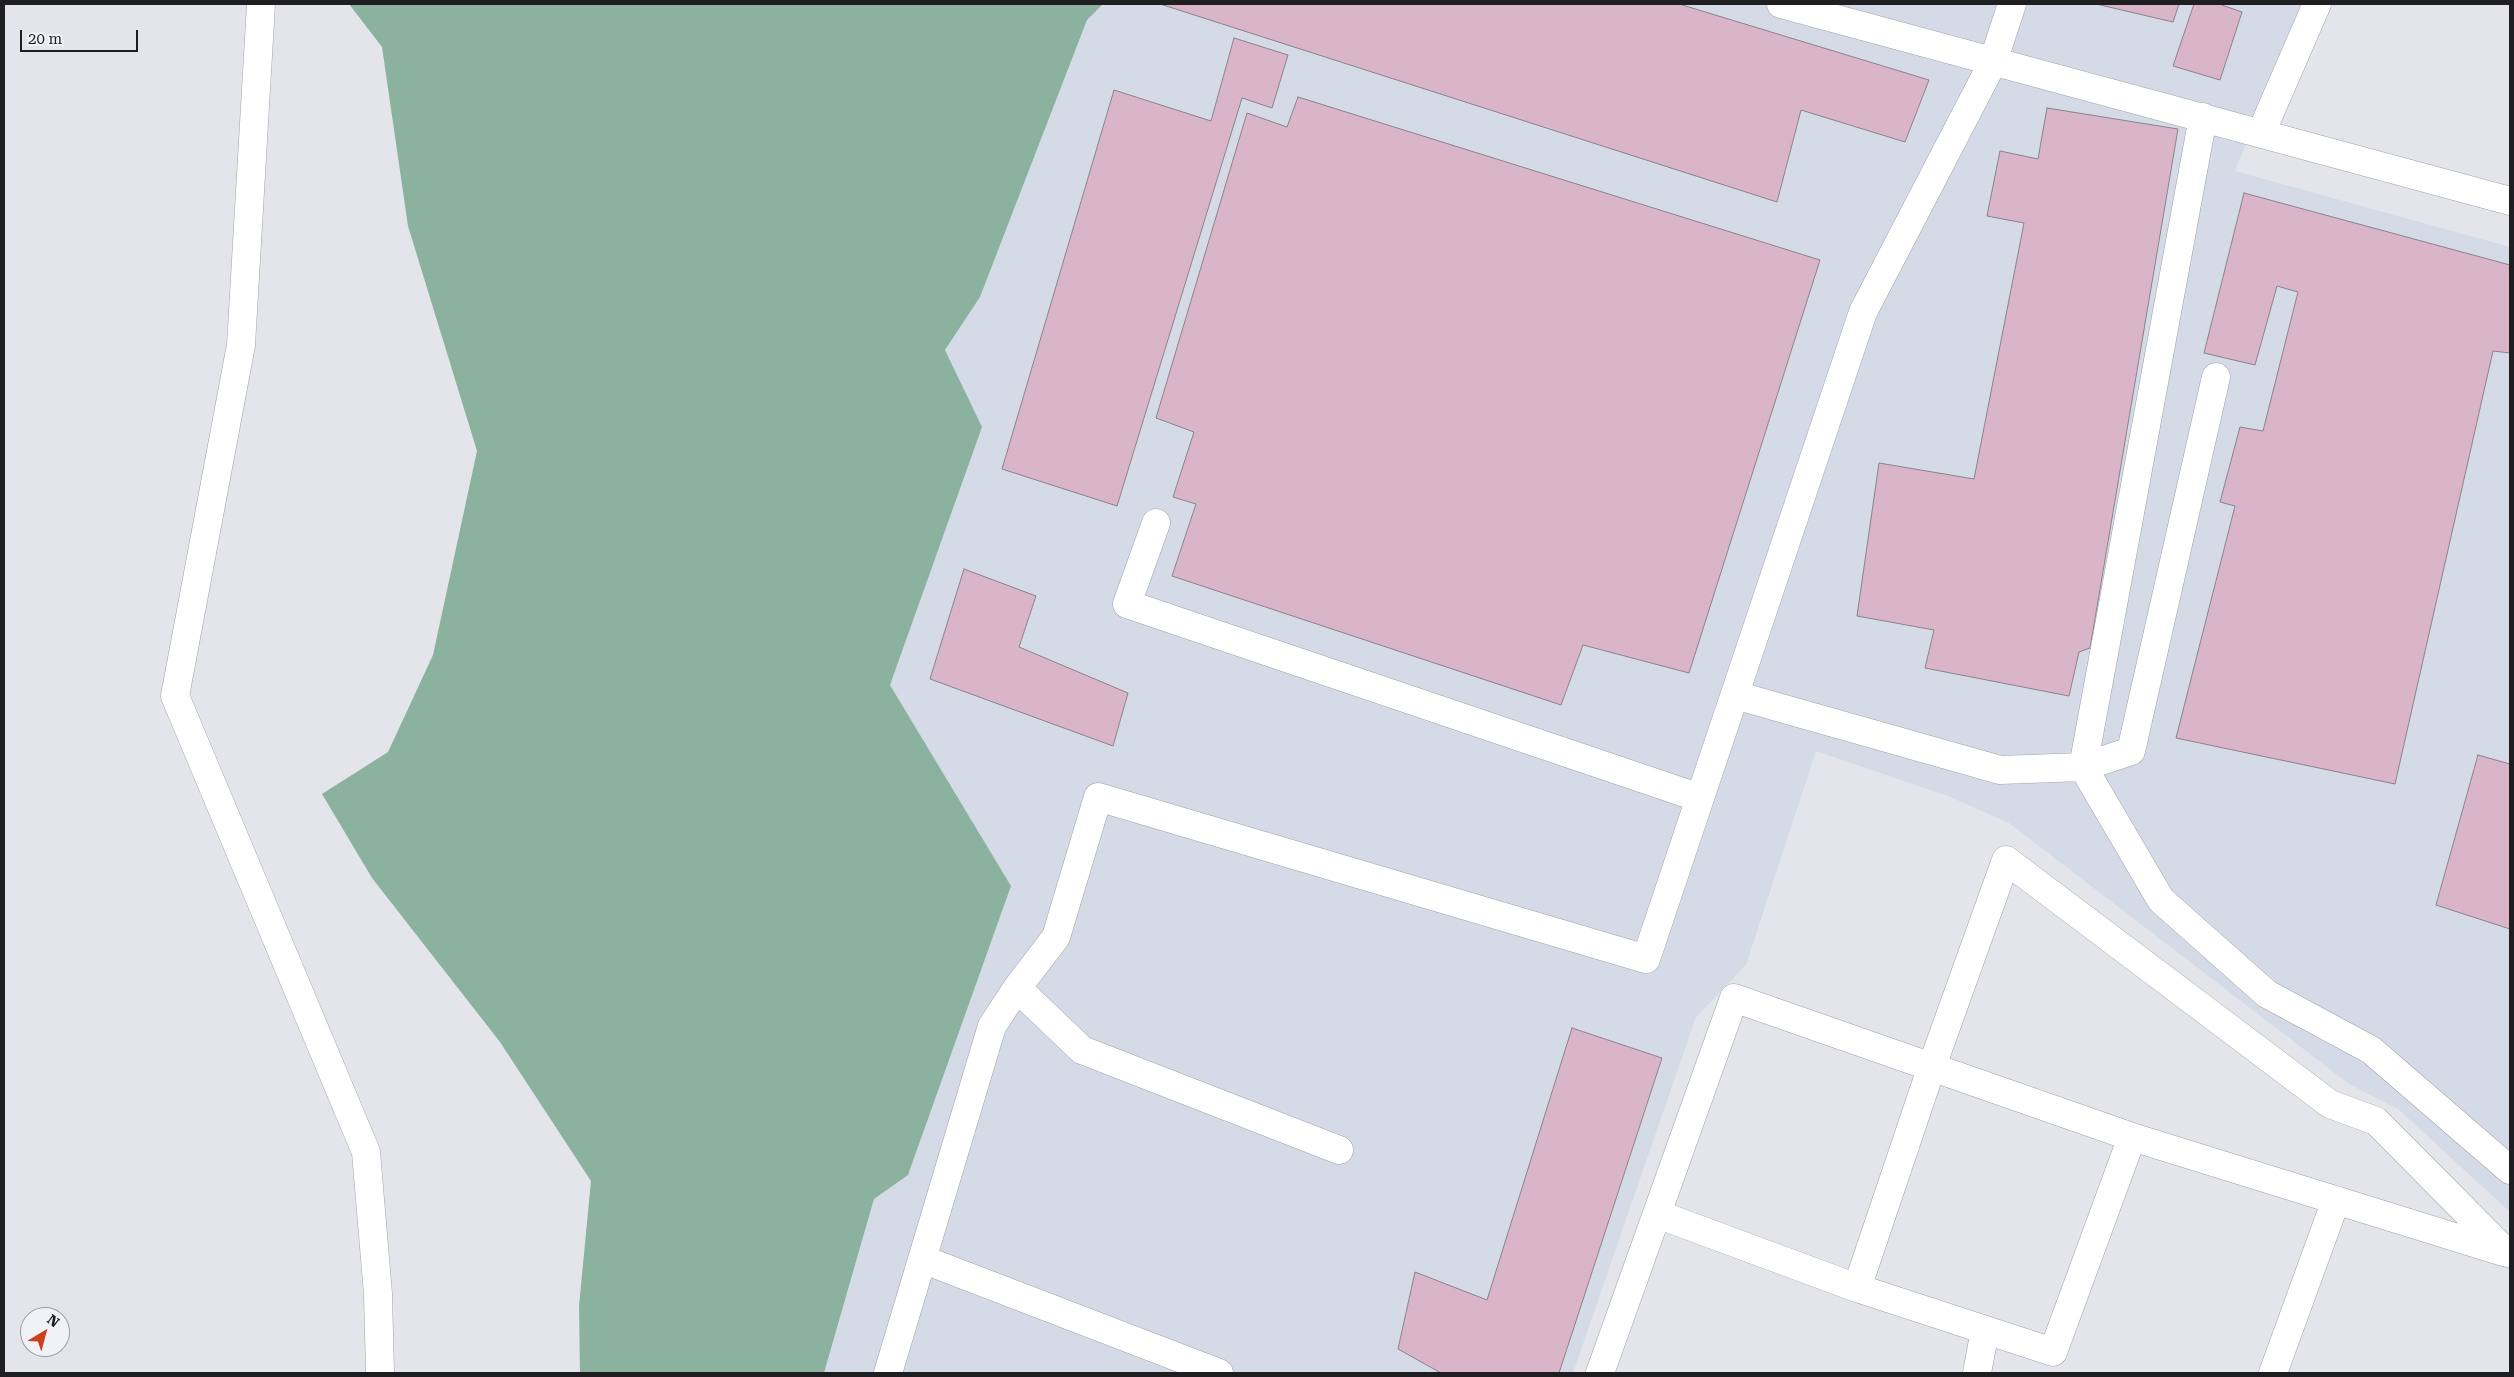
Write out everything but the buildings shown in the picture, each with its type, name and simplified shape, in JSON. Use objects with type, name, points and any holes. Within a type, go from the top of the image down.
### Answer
[{"type":"street","points":[[261,4],[241,345],[175,696],[366,1152],[378,1294],[380,1373]]},
{"type":"street","points":[[1782,4],[2510,201]]},
{"type":"street","points":[[888,1373],[992,1026],[1017,988],[1056,937],[1098,797],[1646,959],[1863,312],[1993,62],[2012,4]]},
{"type":"street","points":[[2261,133],[2317,4]]},
{"type":"street","points":[[2203,117],[2083,767],[2161,900],[2267,994],[2371,1050],[2510,1170]]},
{"type":"street","points":[[1735,695],[2000,770],[2083,767],[2131,751],[2216,377]]},
{"type":"street","points":[[1156,523],[1127,604],[1700,798]]},
{"type":"street","points":[[1857,1288],[1932,1066],[2006,860],[2330,1104],[2376,1121],[2508,1254]]},
{"type":"street","points":[[1017,988],[1082,1050],[1339,1150]]},
{"type":"street","points":[[1600,1373],[1734,998],[2132,1137],[2508,1254]]},
{"type":"street","points":[[1657,1214],[1857,1288],[2053,1352],[2132,1137]]},
{"type":"street","points":[[2273,1373],[2336,1200]]},
{"type":"street","points":[[922,1259],[1219,1373]]},
{"type":"street","points":[[1976,1373],[1985,1330]]},
{"type":"shaded area","points":[[1103,4],[2302,4],[2235,171],[2510,247],[2510,1212],[2398,1109],[2349,1084],[2009,823],[1948,796],[1816,751],[1746,965],[1696,1017],[1573,1373],[824,1373],[874,1199],[908,1175],[1011,886],[890,685],[981,427],[945,350],[980,297],[1087,20]]},
{"type":"green space","points":[[349,4],[1103,4],[1087,20],[980,297],[945,350],[982,427],[890,685],[1011,886],[908,1175],[874,1199],[824,1373],[580,1373],[579,1306],[591,1181],[500,1042],[372,878],[322,794],[388,752],[433,655],[477,451],[408,226],[382,47]]}]
